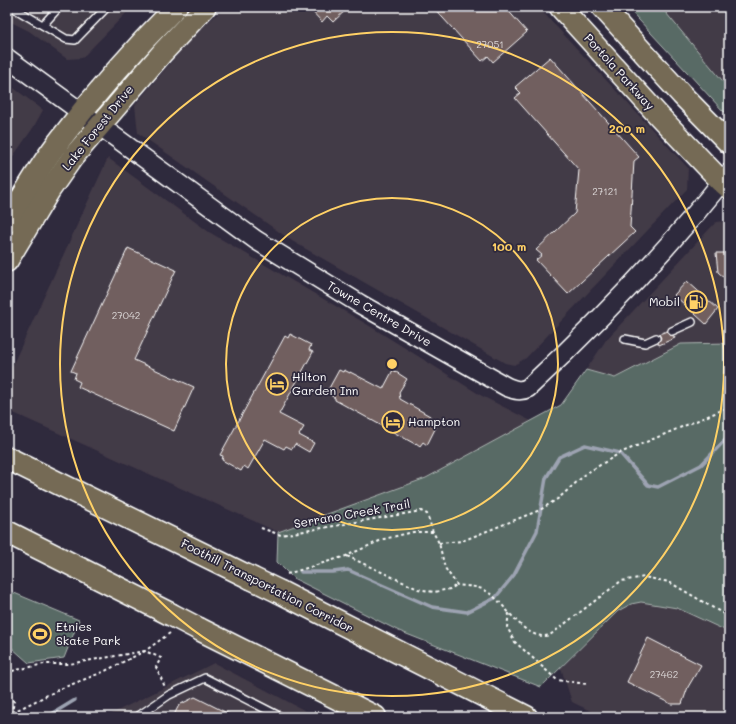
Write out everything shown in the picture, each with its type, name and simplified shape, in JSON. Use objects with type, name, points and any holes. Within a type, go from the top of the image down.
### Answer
[{"type":"highway","name":"Foothill Transportation Corridor","points":[[7,458],[251,578],[284,583],[526,717]]},
{"type":"highway","points":[[7,532],[170,623],[199,629],[375,717]]},
{"type":"main road","name":"Lake Forest Drive","points":[[7,222],[44,162],[81,112],[153,30],[176,7]]},
{"type":"main road","name":"Lake Forest Drive","points":[[7,261],[49,191],[68,163],[163,52],[205,7]]},
{"type":"main road","name":"Portola Parkway","points":[[560,7],[659,116],[727,181]]},
{"type":"main road","points":[[602,7],[682,95],[729,143]]},
{"type":"main road","name":"Towne Centre Drive","points":[[7,58],[256,240],[297,266],[448,354],[508,387],[517,390],[523,391],[528,388],[574,345],[727,181]]},
{"type":"lane","points":[[43,25],[59,7]]},
{"type":"lane","points":[[15,8],[66,39],[75,40],[107,7]]},
{"type":"lane","points":[[672,331],[692,322]]},
{"type":"lane","points":[[625,338],[644,343],[656,338]]},
{"type":"lane","points":[[137,717],[169,695],[205,678],[281,717]]},
{"type":"path","points":[[439,543],[462,541],[540,510],[559,498],[587,473],[620,452],[729,407]]},
{"type":"path","name":"Serrano Creek Trail","points":[[261,528],[281,535],[421,511],[427,514],[433,532],[439,543],[444,568],[457,585]]},
{"type":"path","points":[[284,583],[384,539],[413,532],[433,532]]},
{"type":"path","points":[[346,556],[418,589],[434,592],[450,589],[457,585],[482,589],[495,598],[530,633],[543,637],[550,635],[621,581],[644,577],[670,582],[729,617]]},
{"type":"path","points":[[509,613],[507,627],[515,642],[520,647],[557,680],[587,684]]},
{"type":"path","points":[[7,715],[60,689],[103,672],[145,650],[170,623]]},
{"type":"path","points":[[12,671],[44,664],[69,664],[145,650],[161,658],[156,667],[169,695]]},
{"type":"path","points":[[7,689],[14,702],[12,712]]},
{"type":"shaded area","points":[[7,7],[132,7],[82,58],[67,59],[29,31],[7,20]]},
{"type":"shaded area","points":[[225,7],[538,7],[688,168],[687,189],[526,358],[514,365],[505,363],[292,241],[138,133],[135,105],[194,35]]},
{"type":"shaded area","points":[[628,7],[729,7],[729,114]]},
{"type":"shaded area","points":[[7,83],[43,110],[33,128],[7,165]]},
{"type":"shaded area","points":[[108,158],[209,232],[368,325],[482,396],[531,421],[426,478],[278,532],[7,410],[7,377]]},
{"type":"shaded area","points":[[729,221],[729,343],[681,344],[615,378],[586,370],[606,340],[716,222]]},
{"type":"shaded area","points":[[641,602],[677,608],[729,632],[729,717],[603,717],[572,702],[561,668],[618,611],[631,604]]},
{"type":"shaded area","points":[[214,663],[317,717],[109,717],[113,713]]},
{"type":"green space","points":[[627,7],[661,7],[727,86],[729,86],[729,114],[723,111]]},
{"type":"green space","points":[[729,343],[729,632],[677,608],[641,602],[631,604],[618,611],[541,687],[399,631],[293,578],[277,562],[278,532],[426,478],[561,405],[586,370],[615,378],[681,344]]},
{"type":"green space","name":"Etnies Skate Park","points":[[7,590],[79,620],[64,658],[29,663],[12,648],[7,647]]},
{"type":"building","points":[[308,7],[349,7],[333,22],[327,16],[322,22]]},
{"type":"building","points":[[433,7],[505,7],[527,32],[493,62],[488,56],[482,61]]},
{"type":"building","points":[[550,57],[639,157],[634,161],[630,227],[635,232],[568,294],[536,260],[542,255],[536,250],[575,213],[579,170],[515,98],[521,93],[515,87]]},
{"type":"building","points":[[128,248],[176,270],[134,360],[194,387],[174,431],[78,387],[80,382],[74,379],[76,373],[71,371]]},
{"type":"building","points":[[716,253],[729,253],[729,282],[718,272]]},
{"type":"building","name":"Mobil","points":[[687,281],[718,309],[706,324],[674,295]]},
{"type":"building","points":[[667,331],[669,335],[674,336],[675,338],[659,345],[658,343],[661,338],[659,334]]},
{"type":"building","name":"Hilton Garden Inn","points":[[290,334],[311,345],[309,350],[313,352],[279,414],[304,427],[299,435],[314,443],[309,452],[295,444],[292,449],[286,446],[284,449],[265,439],[248,469],[244,466],[241,471],[222,460],[223,456],[220,455],[285,336],[288,338]]},
{"type":"building","points":[[339,370],[343,372],[344,370],[350,372],[383,389],[393,370],[407,379],[399,392],[400,399],[430,416],[430,418],[435,420],[433,424],[437,425],[427,445],[423,442],[420,446],[416,443],[415,444],[335,400],[335,398],[330,395],[331,392],[328,390]]},
{"type":"building","points":[[648,638],[701,665],[688,687],[682,704],[671,704],[627,682]]},
{"type":"building","points":[[195,697],[235,717],[173,717],[179,705]]},
{"type":"waterway","points":[[301,572],[333,572],[348,570],[432,607],[467,612],[495,598],[514,575],[537,531],[546,478],[559,457],[585,445],[620,453],[648,485],[658,487],[701,465],[729,436]]},
{"type":"waterway","points":[[47,717],[75,700]]},
{"type":"place","name":"Mobil","points":[[696,302]]},
{"type":"place","name":"Hilton Garden Inn","points":[[277,384]]},
{"type":"place","name":"Hampton","points":[[393,422]]},
{"type":"place","name":"Etnies Skate Park","points":[[40,634]]}]
